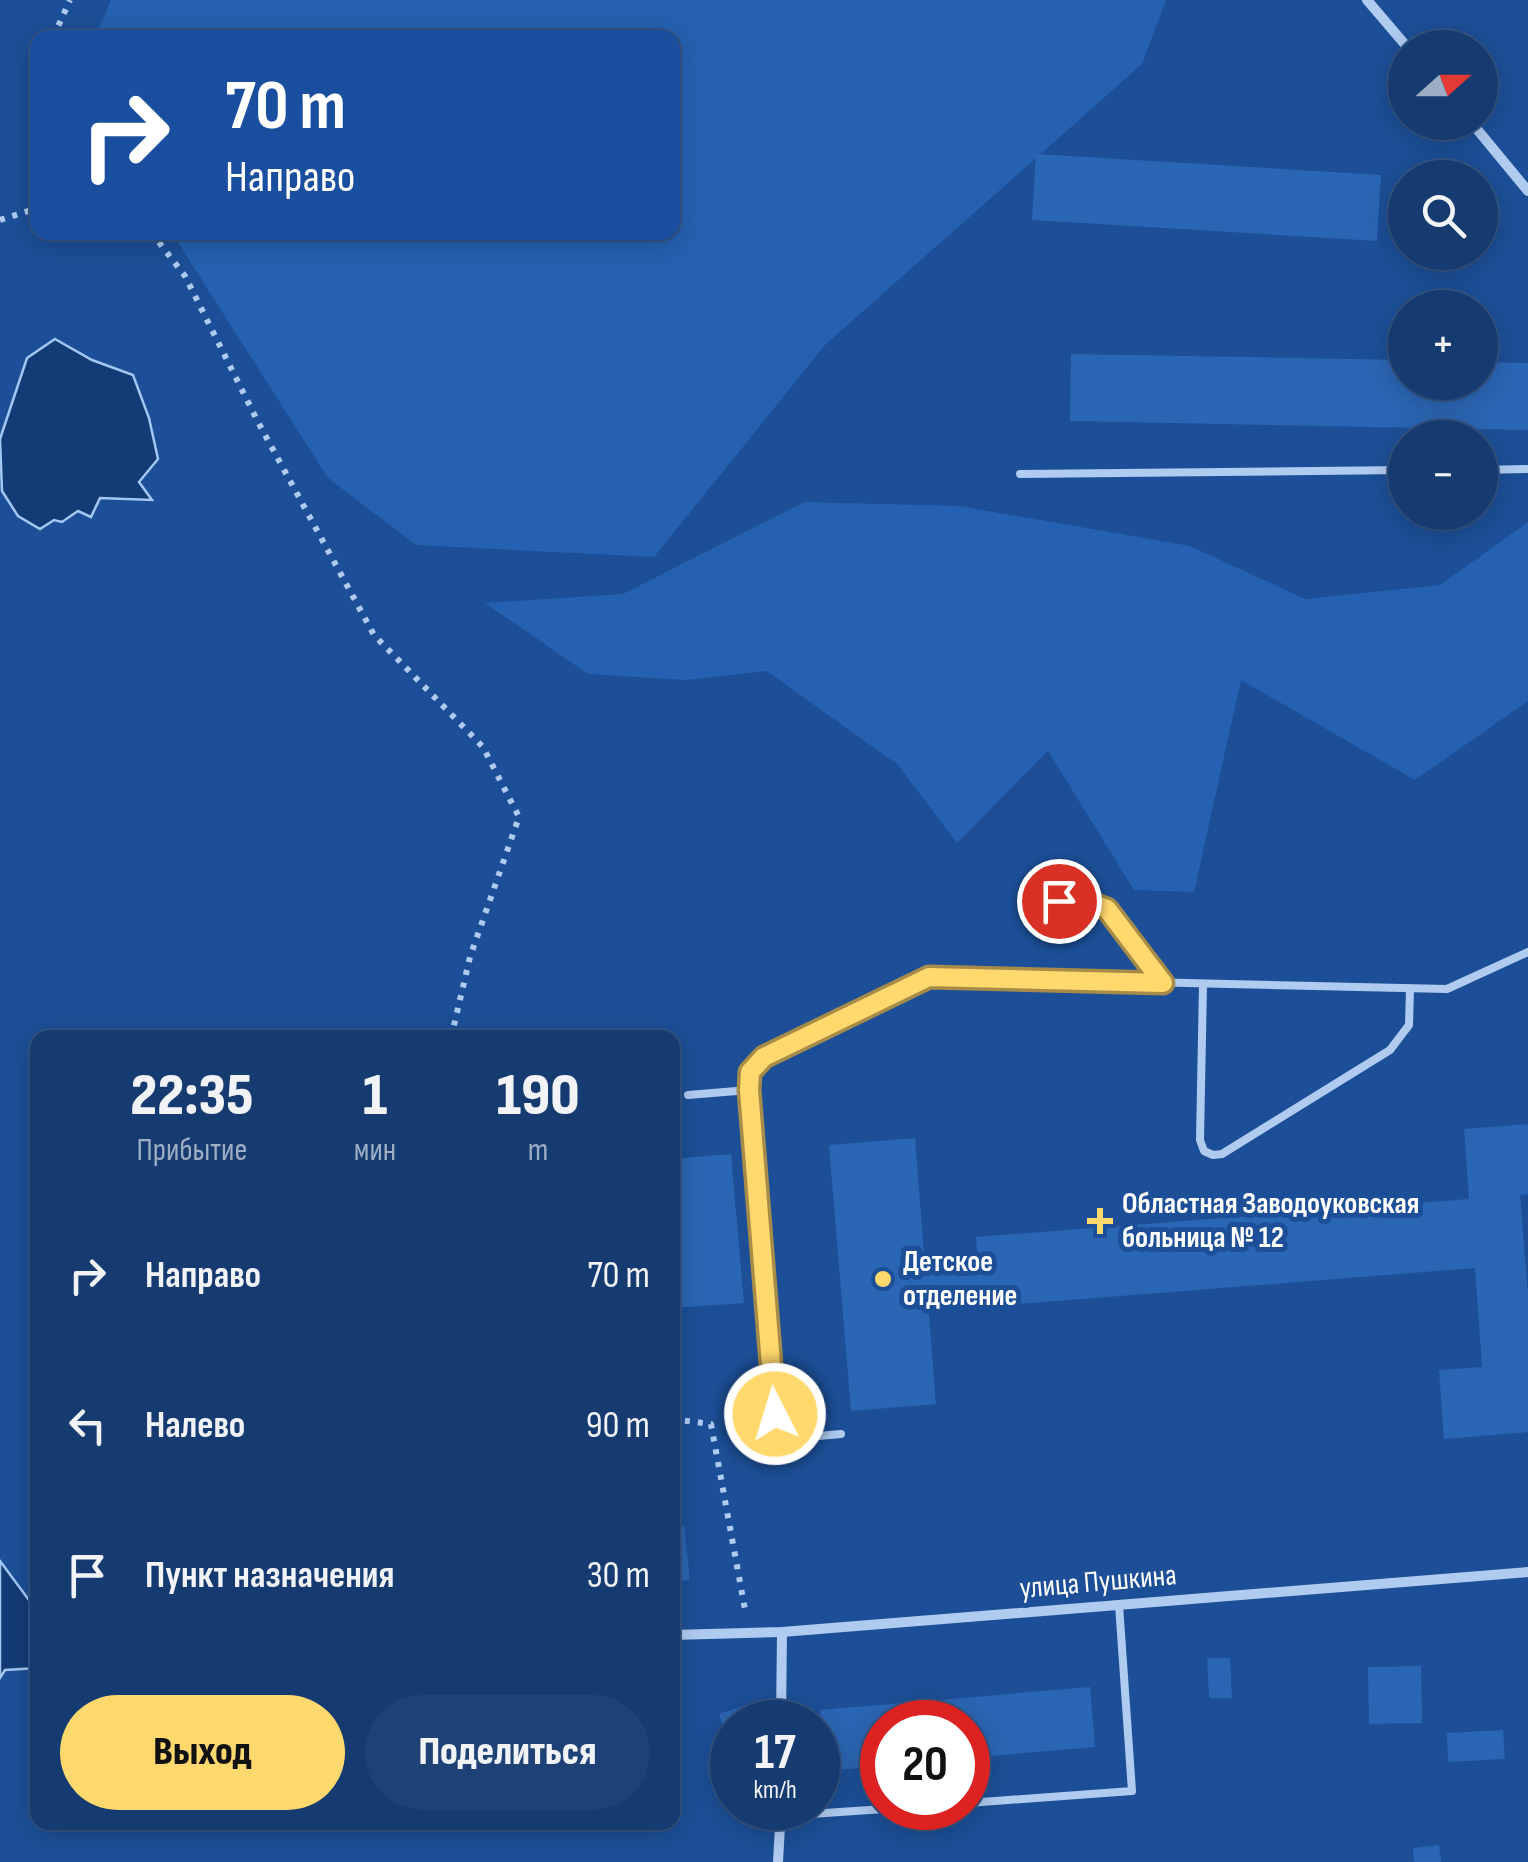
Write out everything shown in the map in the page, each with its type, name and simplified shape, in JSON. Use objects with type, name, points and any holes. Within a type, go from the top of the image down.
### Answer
[{"type":"street","points":[[1366,0],[1392,30]]},
{"type":"street","points":[[1486,140],[1528,190]]},
{"type":"street","name":"улица Пушкина","points":[[680,1635],[782,1632],[1528,1572]]},
{"type":"street","points":[[781,1700],[782,1632]]},
{"type":"street","points":[[778,1862],[780,1830]]},
{"type":"lane","points":[[1498,470],[1528,469]]},
{"type":"lane","points":[[1020,474],[1388,470]]},
{"type":"lane","points":[[1059,901],[1088,902],[1107,909],[1163,983]]},
{"type":"lane","points":[[841,1434],[797,1438],[786,1434],[775,1414],[749,1090],[750,1072],[764,1057],[929,977],[1447,990],[1528,952]]},
{"type":"lane","points":[[1203,984],[1200,1140],[1204,1151],[1213,1156],[1390,1050],[1409,1025],[1410,989]]},
{"type":"lane","points":[[688,1095],[749,1090]]},
{"type":"lane","points":[[990,1801],[1132,1791],[1119,1605]]},
{"type":"path","points":[[56,30],[70,0]]},
{"type":"path","points":[[0,220],[30,211]]},
{"type":"path","points":[[157,240],[185,276],[258,422],[374,635],[483,746],[520,817],[470,957],[453,1030]]},
{"type":"path","points":[[680,1420],[712,1424],[750,1634]]},
{"type":"shaded area","points":[[111,0],[1166,0],[1142,64],[825,345],[654,557],[416,545],[328,478],[176,240],[680,240],[680,30],[98,30]]},
{"type":"shaded area","points":[[55,339],[92,360],[133,375],[149,418],[158,459],[139,482],[152,500],[100,498],[91,517],[78,511],[62,522],[54,520],[40,529],[18,516],[2,491],[0,439],[27,358]]},
{"type":"shaded area","points":[[804,502],[959,506],[1190,546],[1305,599],[1440,585],[1528,522],[1528,701],[1415,780],[1241,680],[1194,892],[1134,890],[1048,751],[957,843],[898,765],[767,671],[686,680],[588,674],[485,603],[623,594]]},
{"type":"shaded area","points":[[0,1561],[30,1602],[30,1668],[5,1670],[0,1678]]},
{"type":"building","points":[[1036,154],[1381,175],[1377,241],[1032,220]]},
{"type":"building","points":[[1071,354],[1388,360],[1388,400],[1498,400],[1498,362],[1528,363],[1528,430],[1498,429],[1498,420],[1388,420],[1388,427],[1070,421]]},
{"type":"building","points":[[1528,1124],[1528,1194],[1520,1195],[1528,1294],[1528,1432],[1444,1439],[1439,1370],[1482,1367],[1475,1268],[982,1307],[980,1286],[927,1290],[936,1404],[851,1411],[829,1145],[915,1138],[925,1267],[978,1263],[976,1237],[1469,1199],[1464,1129]]},
{"type":"building","points":[[731,1154],[744,1303],[680,1307],[680,1158]]},
{"type":"building","points":[[680,1526],[684,1526],[690,1580],[680,1581]]},
{"type":"building","points":[[1207,1658],[1230,1658],[1232,1698],[1209,1698]]},
{"type":"building","points":[[1421,1666],[1422,1723],[1369,1724],[1368,1667]]},
{"type":"building","points":[[1090,1687],[1095,1747],[990,1756],[990,1700],[937,1700]]},
{"type":"building","points":[[860,1707],[860,1768],[840,1770],[840,1708]]},
{"type":"building","points":[[1503,1730],[1505,1759],[1448,1762],[1447,1733]]},
{"type":"building","points":[[1439,1845],[1441,1862],[1414,1862],[1413,1848]]},
{"type":"place","name":"Областная Заводоуковская больница № 12","points":[[1100,1221]]},
{"type":"place","name":"Детское отделение","points":[[883,1279]]},
{"type":"route","points":[[775,1414],[750,1072],[764,1057],[929,977],[1163,983],[1107,909],[1088,902],[1059,901]]}]
